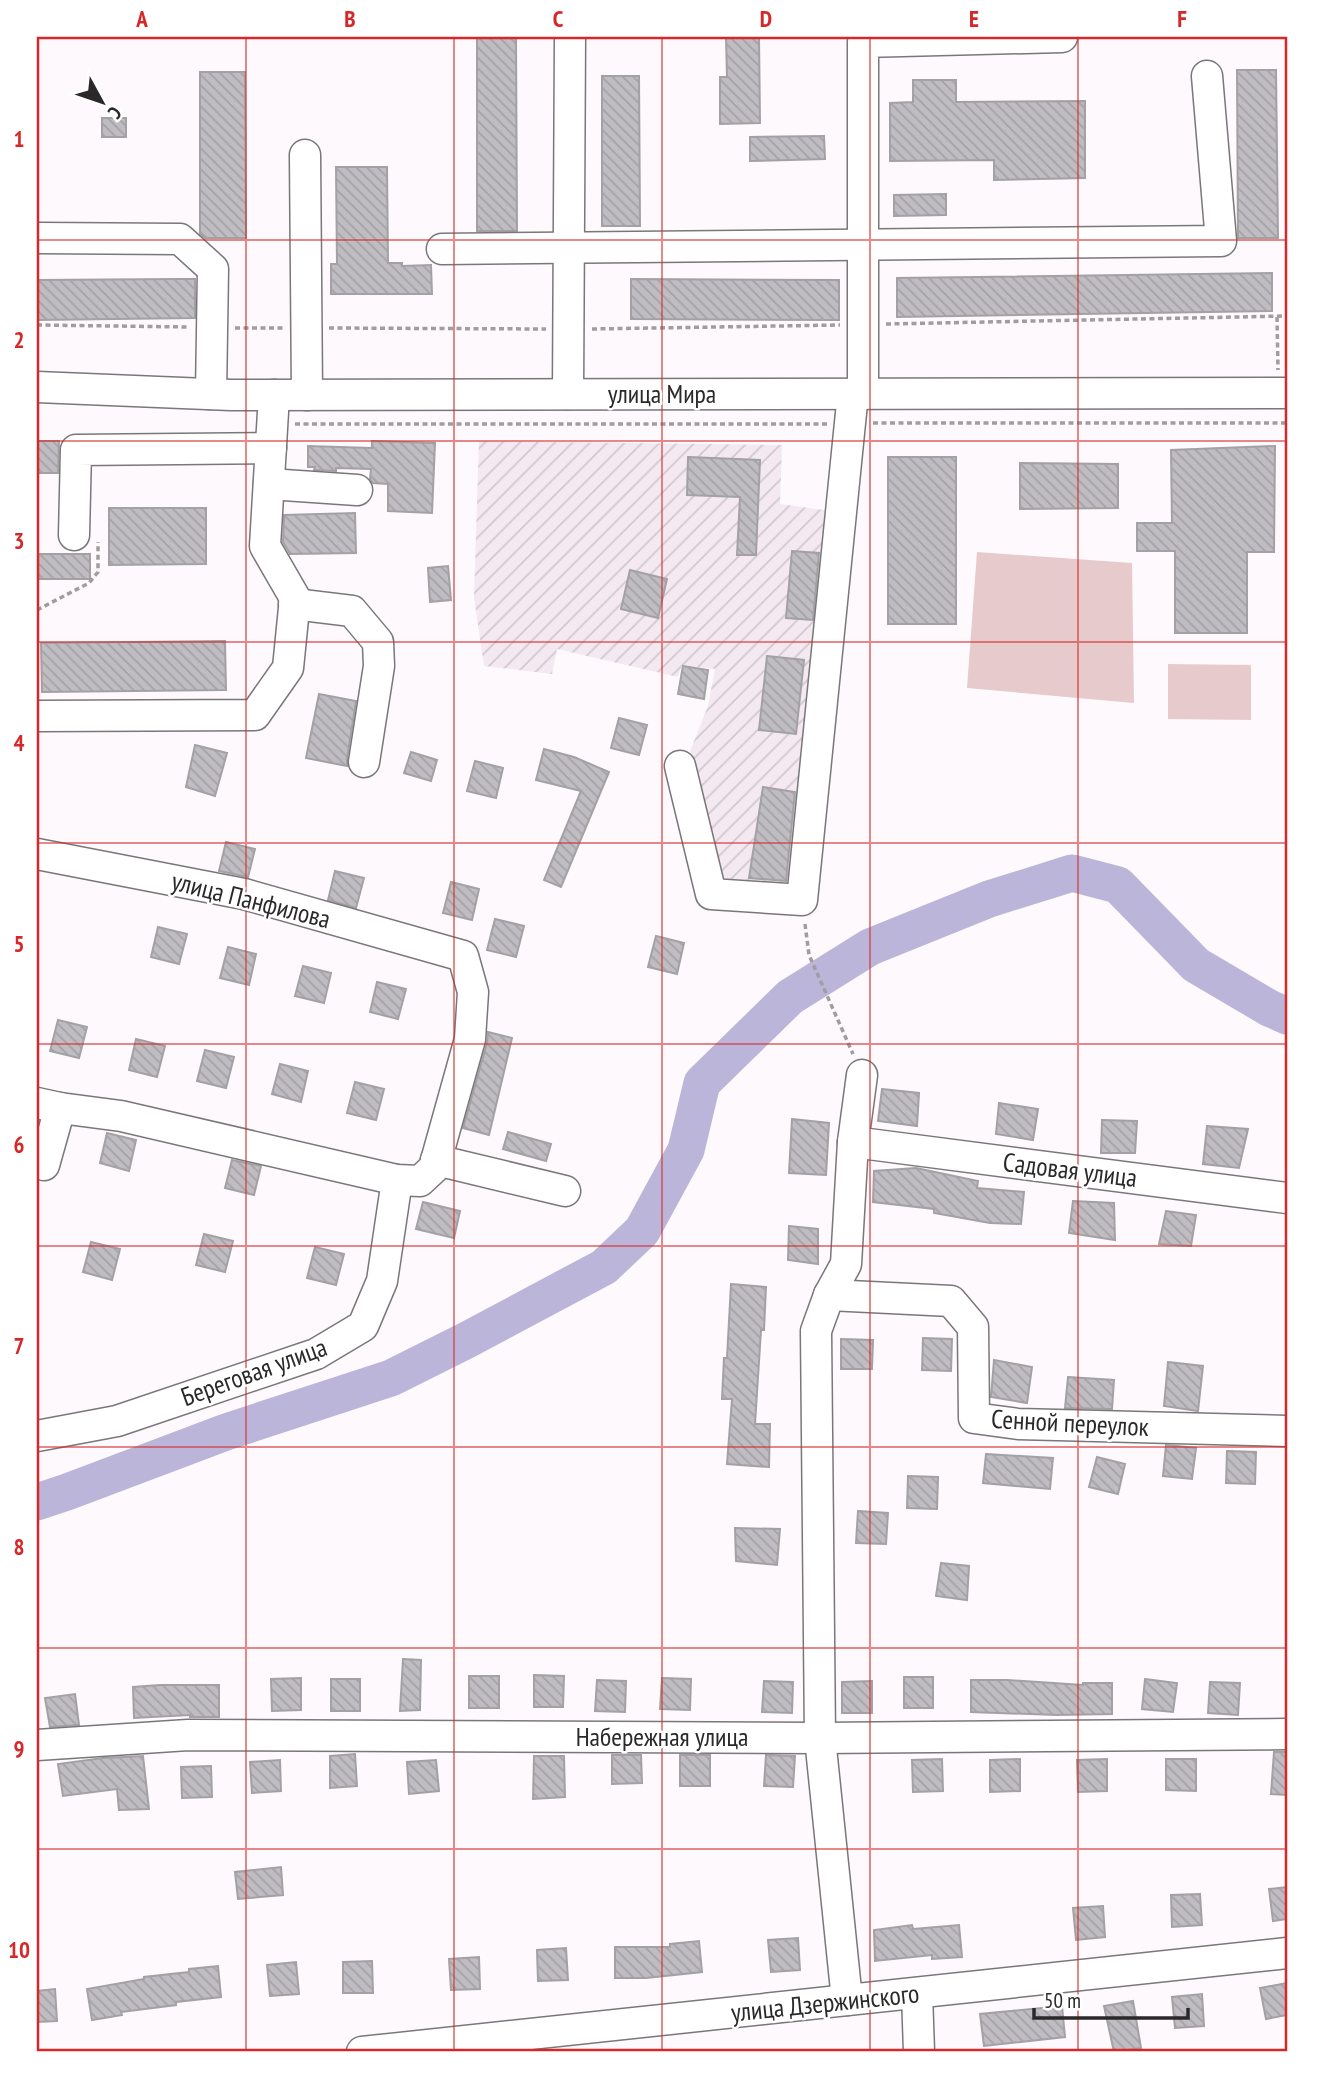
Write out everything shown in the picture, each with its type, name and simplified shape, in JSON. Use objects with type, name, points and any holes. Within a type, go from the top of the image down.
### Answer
[{"type":"street","points":[[568,394],[570,37]]},
{"type":"street","points":[[680,766],[711,894],[802,900],[850,424],[858,393],[863,324],[863,41],[1062,37]]},
{"type":"street","points":[[442,248],[1221,241],[1207,76]]},
{"type":"street","points":[[305,155],[307,395]]},
{"type":"street","points":[[37,238],[180,239],[213,269],[211,394]]},
{"type":"street","name":"улица Мира","points":[[37,387],[274,395],[1287,393]]},
{"type":"street","points":[[37,716],[255,715],[288,668],[295,598],[265,546],[274,395]]},
{"type":"street","points":[[74,536],[76,450],[272,436]]},
{"type":"street","points":[[269,484],[357,490]]},
{"type":"street","points":[[294,604],[352,611],[378,642],[379,666],[364,762]]},
{"type":"street","name":"улица Панфилова","points":[[37,853],[244,894],[463,956],[473,992],[470,1039],[436,1160]]},
{"type":"street","points":[[847,2000],[820,1738],[816,1331],[829,1295],[846,1264],[853,1142],[862,1075]]},
{"type":"street","points":[[37,1163],[44,1165],[48,1106],[121,1116],[397,1180],[420,1181],[434,1168],[436,1160],[565,1191]]},
{"type":"street","name":"Садовая улица","points":[[853,1142],[1287,1198]]},
{"type":"street","name":"Береговая улица","points":[[37,1436],[117,1422],[316,1354],[363,1326],[382,1281],[397,1180]]},
{"type":"street","name":"Сенной переулок","points":[[829,1295],[951,1301],[973,1327],[974,1418],[1018,1424],[1287,1430]]},
{"type":"street","name":"Набережная улица","points":[[37,1745],[188,1735],[820,1738],[1287,1734]]},
{"type":"street","name":"улица Дзержинского","points":[[362,2052],[1287,1953]]},
{"type":"street","points":[[917,1993],[919,2052]]},
{"type":"path","points":[[568,330],[1287,316]]},
{"type":"path","points":[[272,436],[850,424],[1287,423]]},
{"type":"path","points":[[802,900],[809,954],[862,1075]]},
{"type":"shaded area","points":[[479,441],[782,445],[780,504],[838,512],[795,896],[717,885],[687,759],[708,706],[715,669],[682,665],[678,677],[557,649],[552,674],[484,666],[474,598]]},
{"type":"shaded area","points":[[977,552],[1132,563],[1134,703],[967,688]]},
{"type":"shaded area","points":[[1168,664],[1251,665],[1251,720],[1168,719]]},
{"type":"building","points":[[726,37],[759,37],[760,123],[720,124],[720,77],[727,77]]},
{"type":"building","points":[[477,38],[516,38],[517,231],[477,231]]},
{"type":"building","points":[[1237,70],[1276,70],[1278,238],[1238,238]]},
{"type":"building","points":[[200,72],[245,72],[246,238],[205,238],[200,234]]},
{"type":"building","points":[[602,76],[639,76],[640,226],[602,226]]},
{"type":"building","points":[[913,80],[956,80],[956,102],[1085,101],[1085,178],[994,180],[994,160],[890,161],[890,103],[913,102]]},
{"type":"building","points":[[102,118],[126,118],[126,137],[102,137]]},
{"type":"building","points":[[824,136],[825,159],[750,161],[750,137]]},
{"type":"building","points":[[336,167],[387,167],[388,263],[402,263],[402,266],[431,265],[432,294],[331,294],[331,264],[337,264]]},
{"type":"building","points":[[946,194],[946,215],[894,216],[894,195]]},
{"type":"building","points":[[1272,273],[1272,311],[897,317],[897,278]]},
{"type":"building","points":[[195,279],[195,318],[37,320],[37,280]]},
{"type":"building","points":[[631,279],[839,280],[839,320],[631,319]]},
{"type":"building","points":[[37,441],[59,441],[58,473],[37,473]]},
{"type":"building","points":[[372,441],[435,443],[432,513],[388,511],[388,484],[373,483],[370,479],[371,469],[336,468],[336,471],[314,470],[315,467],[308,467],[308,446],[372,448]]},
{"type":"building","points":[[1275,446],[1274,552],[1247,552],[1247,633],[1175,633],[1175,551],[1137,551],[1137,523],[1172,523],[1171,450]]},
{"type":"building","points":[[688,457],[760,460],[756,555],[737,555],[740,497],[687,495]]},
{"type":"building","points":[[888,457],[956,457],[956,624],[888,624]]},
{"type":"building","points":[[1020,463],[1118,464],[1118,508],[1020,509]]},
{"type":"building","points":[[109,508],[206,508],[206,564],[109,565]]},
{"type":"building","points":[[355,513],[356,553],[290,554],[283,542],[284,515]]},
{"type":"building","points":[[792,551],[819,553],[813,620],[786,618]]},
{"type":"building","points":[[37,554],[90,554],[90,579],[37,579]]},
{"type":"building","points":[[448,566],[451,600],[430,602],[428,568]]},
{"type":"building","points":[[630,570],[667,579],[658,618],[621,609]]},
{"type":"building","points":[[225,641],[226,690],[42,692],[41,643]]},
{"type":"building","points":[[767,656],[804,660],[796,734],[759,730]]},
{"type":"building","points":[[683,666],[708,670],[704,699],[678,694]]},
{"type":"building","points":[[319,694],[356,701],[347,766],[306,758]]},
{"type":"building","points":[[619,718],[647,725],[639,755],[611,748]]},
{"type":"building","points":[[195,745],[227,753],[215,796],[186,787]]},
{"type":"building","points":[[544,749],[574,757],[609,772],[561,887],[544,880],[581,791],[536,780]]},
{"type":"building","points":[[411,752],[437,760],[431,781],[404,773]]},
{"type":"building","points":[[475,761],[503,768],[496,798],[467,791]]},
{"type":"building","points":[[763,787],[795,792],[786,881],[749,878]]},
{"type":"building","points":[[226,842],[255,849],[248,877],[219,871]]},
{"type":"building","points":[[335,871],[364,878],[356,908],[328,900]]},
{"type":"building","points":[[451,882],[479,889],[472,920],[443,913]]},
{"type":"building","points":[[495,919],[524,926],[516,957],[487,950]]},
{"type":"building","points":[[158,927],[187,934],[179,964],[151,957]]},
{"type":"building","points":[[656,936],[684,943],[677,974],[648,967]]},
{"type":"building","points":[[228,947],[256,954],[249,985],[220,978]]},
{"type":"building","points":[[303,966],[331,973],[324,1003],[295,996]]},
{"type":"building","points":[[377,982],[406,989],[398,1019],[370,1012]]},
{"type":"building","points":[[58,1020],[87,1027],[79,1058],[50,1051]]},
{"type":"building","points":[[488,1032],[512,1038],[489,1135],[463,1128]]},
{"type":"building","points":[[136,1039],[165,1046],[157,1077],[129,1070]]},
{"type":"building","points":[[205,1050],[234,1057],[226,1088],[197,1081]]},
{"type":"building","points":[[280,1064],[308,1071],[301,1102],[272,1094]]},
{"type":"building","points":[[355,1082],[384,1089],[376,1120],[347,1113]]},
{"type":"building","points":[[882,1089],[919,1093],[917,1126],[878,1121]]},
{"type":"building","points":[[999,1103],[1038,1109],[1033,1140],[996,1134]]},
{"type":"building","points":[[792,1119],[829,1123],[826,1175],[789,1173]]},
{"type":"building","points":[[1102,1120],[1137,1121],[1135,1153],[1101,1153]]},
{"type":"building","points":[[1207,1126],[1248,1129],[1239,1168],[1203,1164]]},
{"type":"building","points":[[508,1132],[551,1144],[546,1161],[503,1149]]},
{"type":"building","points":[[107,1133],[136,1140],[129,1171],[100,1163]]},
{"type":"building","points":[[232,1160],[261,1166],[254,1195],[225,1188]]},
{"type":"building","points":[[916,1168],[978,1181],[977,1188],[1024,1192],[1021,1224],[990,1223],[934,1213],[934,1209],[873,1202],[874,1171]]},
{"type":"building","points":[[1073,1201],[1114,1203],[1115,1240],[1069,1233]]},
{"type":"building","points":[[423,1202],[460,1211],[454,1238],[416,1229]]},
{"type":"building","points":[[1166,1211],[1196,1215],[1191,1246],[1159,1244]]},
{"type":"building","points":[[789,1226],[818,1229],[818,1264],[788,1260]]},
{"type":"building","points":[[204,1234],[233,1241],[225,1272],[196,1265]]},
{"type":"building","points":[[91,1242],[120,1249],[112,1280],[83,1272]]},
{"type":"building","points":[[315,1247],[344,1254],[336,1285],[307,1278]]},
{"type":"building","points":[[731,1284],[766,1287],[755,1424],[770,1424],[769,1467],[727,1464],[732,1399],[722,1399]]},
{"type":"building","points":[[923,1338],[952,1339],[951,1371],[922,1370]]},
{"type":"building","points":[[841,1339],[873,1340],[872,1369],[841,1369]]},
{"type":"building","points":[[994,1360],[1032,1367],[1027,1403],[991,1397]]},
{"type":"building","points":[[1168,1362],[1203,1366],[1198,1411],[1164,1406]]},
{"type":"building","points":[[1068,1377],[1114,1380],[1112,1409],[1065,1408]]},
{"type":"building","points":[[1166,1445],[1196,1448],[1192,1479],[1163,1476]]},
{"type":"building","points":[[1227,1451],[1256,1452],[1255,1484],[1226,1483]]},
{"type":"building","points":[[986,1454],[1053,1458],[1050,1489],[983,1483]]},
{"type":"building","points":[[1097,1457],[1125,1464],[1118,1494],[1089,1487]]},
{"type":"building","points":[[908,1476],[938,1477],[937,1509],[907,1508]]},
{"type":"building","points":[[858,1511],[888,1513],[886,1544],[856,1543]]},
{"type":"building","points":[[735,1528],[780,1529],[777,1565],[736,1561]]},
{"type":"building","points":[[941,1563],[969,1566],[967,1600],[936,1596]]},
{"type":"building","points":[[403,1659],[421,1660],[420,1710],[400,1711]]},
{"type":"building","points":[[534,1675],[564,1676],[563,1707],[534,1707]]},
{"type":"building","points":[[469,1676],[499,1676],[499,1708],[469,1708]]},
{"type":"building","points":[[904,1677],[933,1677],[933,1708],[904,1708]]},
{"type":"building","points":[[301,1678],[301,1710],[272,1711],[271,1679]]},
{"type":"building","points":[[662,1678],[691,1679],[690,1710],[660,1709]]},
{"type":"building","points":[[331,1679],[360,1679],[360,1711],[331,1711]]},
{"type":"building","points":[[1145,1679],[1177,1683],[1173,1712],[1142,1709]]},
{"type":"building","points":[[597,1680],[626,1681],[625,1712],[595,1711]]},
{"type":"building","points":[[971,1680],[1083,1685],[1112,1683],[1112,1714],[971,1712]]},
{"type":"building","points":[[764,1681],[793,1682],[792,1713],[762,1712]]},
{"type":"building","points":[[872,1681],[872,1713],[842,1713],[842,1682]]},
{"type":"building","points":[[1210,1682],[1240,1683],[1238,1715],[1208,1713]]},
{"type":"building","points":[[219,1685],[219,1717],[190,1715],[134,1718],[133,1687]]},
{"type":"building","points":[[75,1694],[79,1725],[50,1727],[45,1698]]},
{"type":"building","points":[[1274,1752],[1287,1752],[1287,1795],[1271,1794]]},
{"type":"building","points":[[355,1754],[357,1786],[330,1788],[330,1756]]},
{"type":"building","points":[[612,1755],[641,1755],[642,1783],[612,1784]]},
{"type":"building","points":[[680,1755],[710,1755],[710,1786],[680,1786]]},
{"type":"building","points":[[766,1755],[795,1756],[793,1787],[764,1786]]},
{"type":"building","points":[[143,1756],[149,1809],[119,1810],[117,1789],[63,1796],[58,1764]]},
{"type":"building","points":[[534,1756],[564,1756],[565,1797],[533,1799]]},
{"type":"building","points":[[942,1759],[943,1791],[913,1792],[912,1760]]},
{"type":"building","points":[[1020,1759],[1020,1791],[990,1792],[990,1760]]},
{"type":"building","points":[[1107,1759],[1107,1791],[1078,1792],[1077,1760]]},
{"type":"building","points":[[1166,1759],[1196,1759],[1196,1791],[1166,1790]]},
{"type":"building","points":[[280,1760],[281,1791],[252,1793],[250,1762]]},
{"type":"building","points":[[436,1760],[439,1791],[409,1794],[407,1762]]},
{"type":"building","points":[[211,1766],[212,1797],[182,1798],[181,1767]]},
{"type":"building","points":[[281,1867],[283,1895],[238,1899],[235,1872]]},
{"type":"building","points":[[1287,1887],[1287,1919],[1273,1921],[1269,1889]]},
{"type":"building","points":[[1200,1894],[1202,1925],[1172,1927],[1171,1895]]},
{"type":"building","points":[[1103,1906],[1105,1937],[1076,1940],[1073,1908]]},
{"type":"building","points":[[912,1925],[913,1929],[959,1925],[962,1957],[932,1959],[932,1955],[875,1961],[874,1930]]},
{"type":"building","points":[[798,1938],[800,1970],[771,1972],[768,1940]]},
{"type":"building","points":[[699,1941],[702,1972],[646,1978],[615,1978],[615,1947],[670,1947],[670,1944]]},
{"type":"building","points":[[566,1948],[568,1980],[538,1981],[537,1950]]},
{"type":"building","points":[[479,1957],[480,1989],[451,1990],[449,1959]]},
{"type":"building","points":[[372,1961],[373,1993],[343,1993],[343,1962]]},
{"type":"building","points":[[296,1962],[299,1994],[270,1996],[267,1965]]},
{"type":"building","points":[[218,1966],[221,1997],[176,2002],[176,2005],[121,2012],[122,2015],[92,2020],[87,1989]]},
{"type":"building","points":[[1287,1983],[1287,2015],[1266,2019],[1260,1988]]},
{"type":"building","points":[[55,1989],[57,2021],[37,2022],[37,1991]]},
{"type":"building","points":[[1202,1994],[1204,2026],[1175,2028],[1172,1997]]},
{"type":"building","points":[[1133,2001],[1141,2048],[1114,2052],[1104,2006]]},
{"type":"building","points":[[1062,2006],[1065,2037],[984,2046],[980,2014]]},
{"type":"waterway","points":[[37,1502],[226,1432],[391,1378],[604,1267],[642,1231],[686,1150],[702,1083],[790,997],[870,947],[989,899],[1072,873],[1118,885],[1196,965],[1287,1016]]}]
